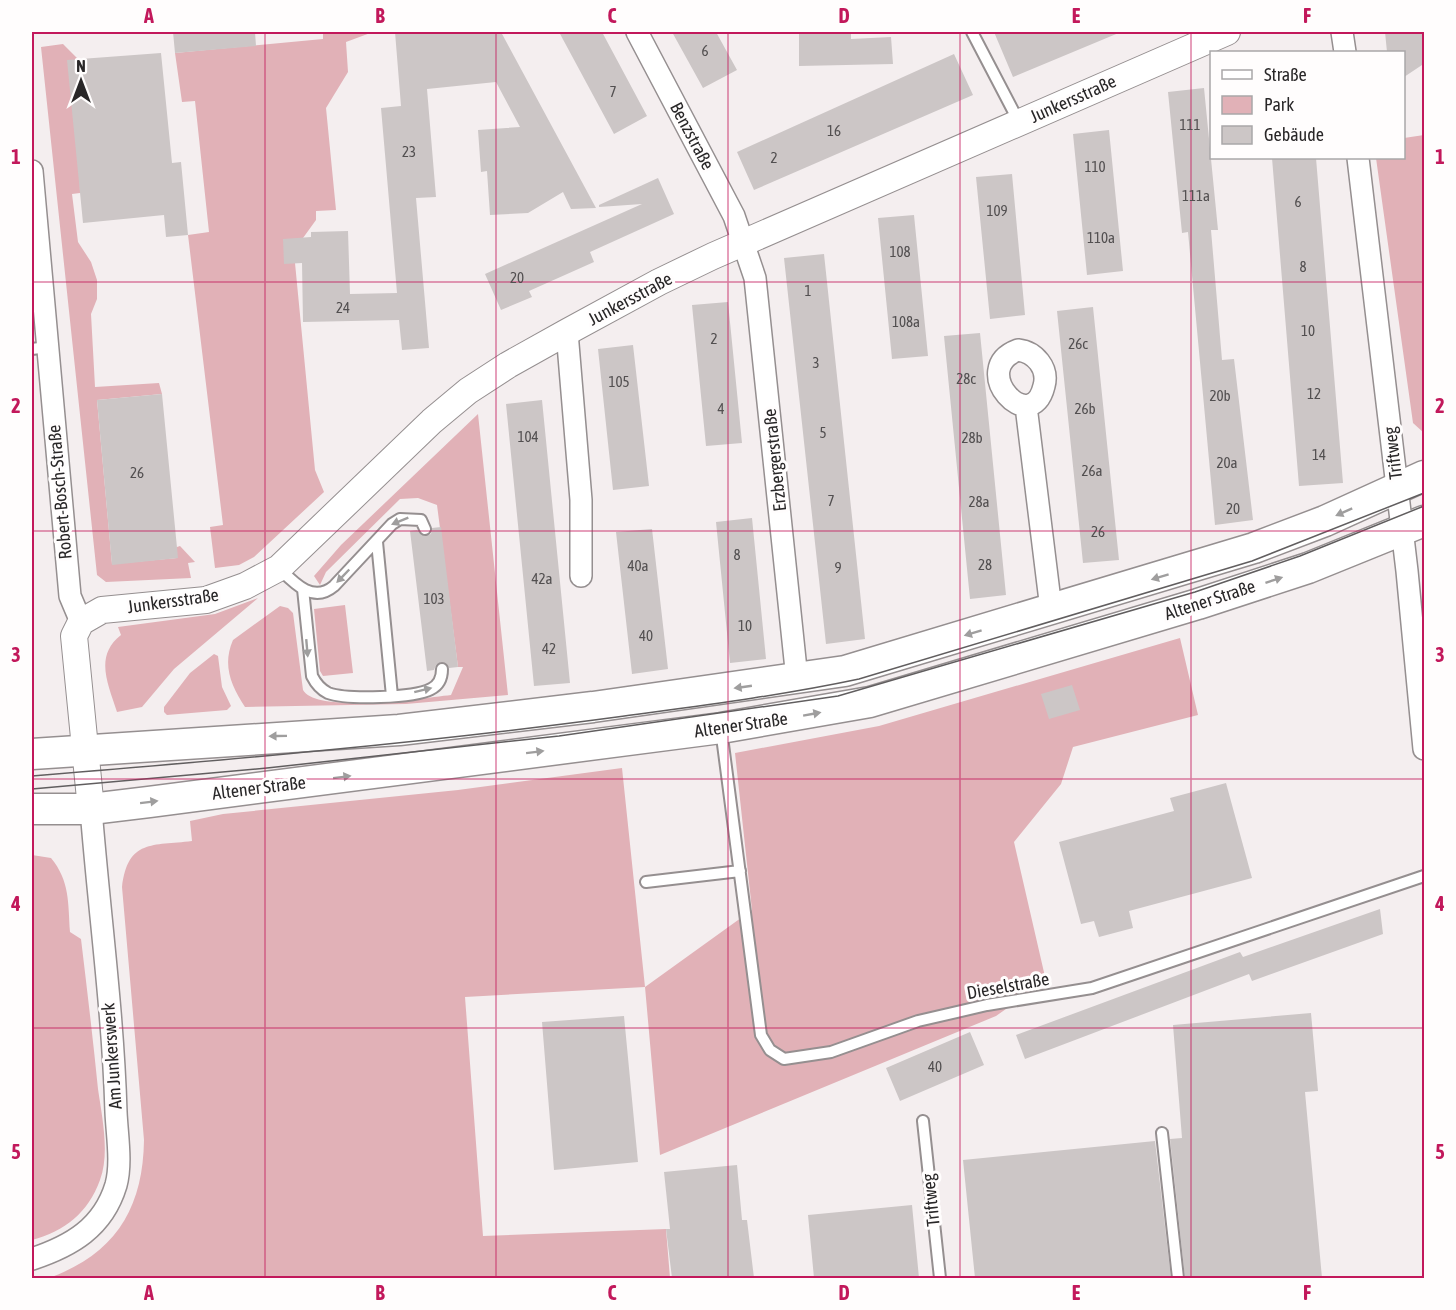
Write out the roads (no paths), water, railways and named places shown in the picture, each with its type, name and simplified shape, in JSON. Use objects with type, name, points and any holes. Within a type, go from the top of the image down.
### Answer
[{"type":"main road","name":"Altener Straße","points":[[32,754],[399,730],[845,671],[1254,548],[1425,476]]},
{"type":"main road","name":"Altener Straße","points":[[32,809],[91,809],[721,729],[826,711],[922,688],[1198,604],[1308,568],[1413,526]]},
{"type":"street","name":"Benzstraße","points":[[637,32],[734,216],[745,242]]},
{"type":"street","name":"Junkersstraße","points":[[81,622],[102,610],[206,600],[245,586],[279,568],[450,406],[508,365],[659,282],[745,242],[1227,32]]},
{"type":"street","points":[[1342,32],[1345,51]]},
{"type":"street","name":"Triftweg","points":[[1358,159],[1397,489],[1413,526],[1425,749]]},
{"type":"street","name":"Robert-Bosch-Straße","points":[[32,171],[39,348],[70,596],[81,622]]},
{"type":"street","name":"Erzbergerstraße","points":[[745,242],[756,282],[797,679]]},
{"type":"street","points":[[567,332],[580,500],[581,576]]},
{"type":"street","points":[[1026,406],[1051,609]]},
{"type":"street","points":[[81,622],[74,636],[91,809]]},
{"type":"street","name":"Am Junkerswerk","points":[[32,1259],[63,1249],[91,1228],[107,1206],[116,1183],[115,1079],[91,809]]},
{"type":"lane","points":[[972,32],[1019,122]]},
{"type":"lane","points":[[279,568],[303,590],[318,593],[329,590],[399,519],[421,520],[425,529]]},
{"type":"lane","points":[[376,542],[392,696]]},
{"type":"lane","points":[[303,590],[308,657],[312,676],[319,687],[330,693],[353,696],[392,696],[430,690],[438,684],[442,669]]},
{"type":"lane","name":"Dieselstraße","points":[[721,729],[761,1035],[770,1050],[784,1059],[831,1052],[918,1022],[976,1008],[1092,988],[1425,876]]},
{"type":"lane","points":[[646,882],[740,871]]},
{"type":"lane","name":"Triftweg","points":[[923,1121],[939,1278]]},
{"type":"lane","points":[[1162,1133],[1178,1278]]},
{"type":"tram line","points":[[32,776],[471,735],[708,705],[859,679],[1252,561],[1424,493]]},
{"type":"tram line","points":[[32,789],[267,768],[559,736],[838,696],[1195,592],[1300,556],[1424,506]]}]
